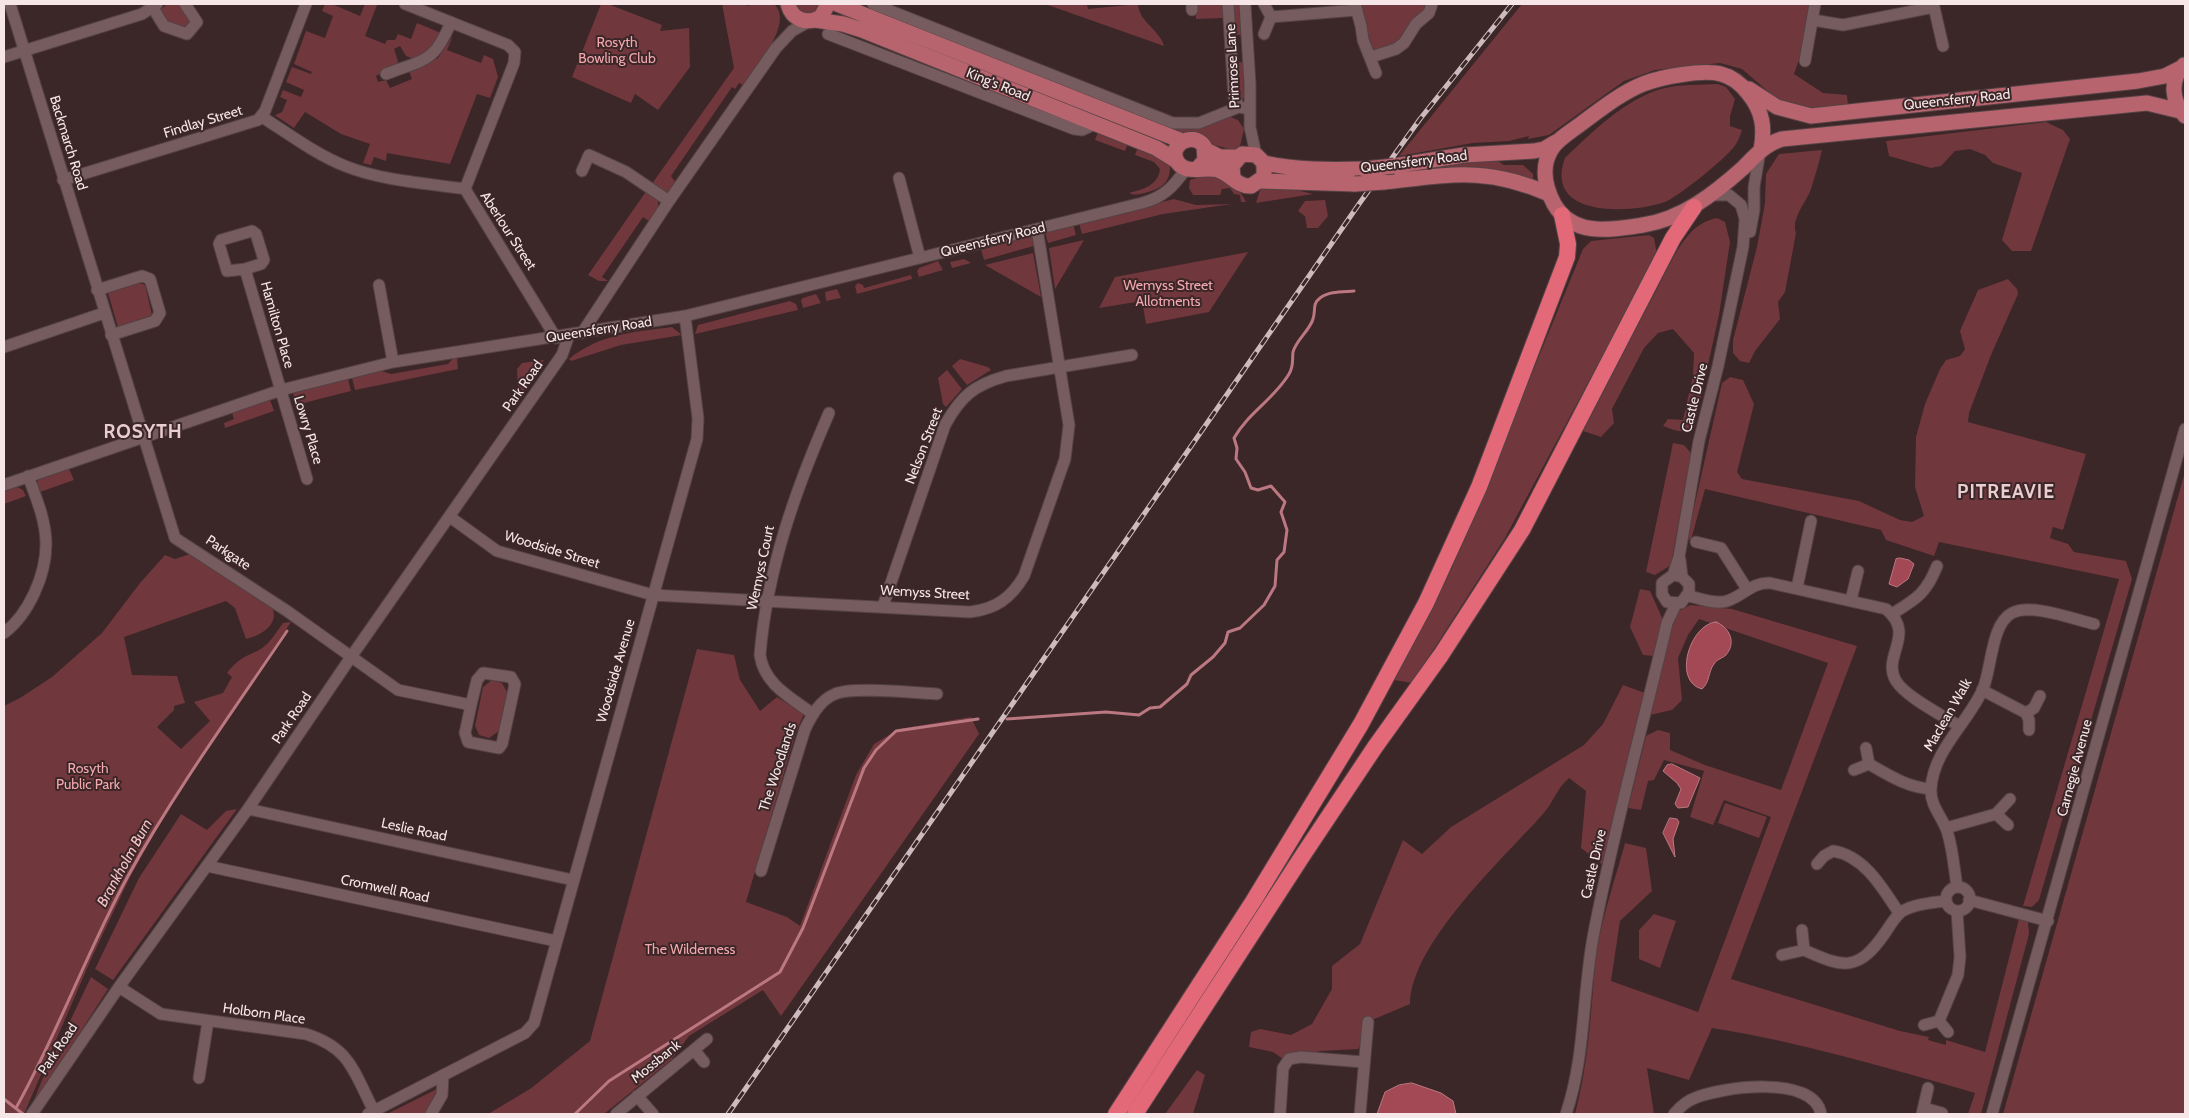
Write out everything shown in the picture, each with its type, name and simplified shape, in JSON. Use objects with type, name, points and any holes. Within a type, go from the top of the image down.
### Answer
[{"type":"highway","points":[[1135,1114],[1308,847],[1375,747],[1441,655],[1522,530],[1676,234],[1694,207]]},
{"type":"highway","points":[[1116,1114],[1254,900],[1361,724],[1426,603],[1479,487],[1567,257],[1568,244],[1562,215]]},
{"type":"main road","points":[[812,21],[825,12],[828,4]]},
{"type":"main road","name":"King's Road","points":[[837,4],[884,16],[1182,141]]},
{"type":"main road","name":"King's Road","points":[[788,6],[796,18],[843,24],[859,37],[1095,124],[1156,148],[1187,166]]},
{"type":"main road","points":[[2183,114],[2175,101],[2174,89],[2176,78],[2184,65]]},
{"type":"main road","name":"Queensferry Road","points":[[1206,150],[1220,156],[1250,157],[1290,168],[1316,170],[1364,169],[1464,155],[1534,151],[1544,149],[1562,138],[1615,99],[1643,84],[1660,79],[1709,73],[1720,74],[1740,83],[1777,107],[1811,116],[2138,80],[2165,76],[2184,65]]},
{"type":"main road","points":[[1740,83],[1754,101],[1762,118],[1764,130],[1760,150]]},
{"type":"main road","name":"Queensferry Road","points":[[1562,215],[1579,227],[1604,229],[1658,222],[1694,207],[1743,168],[1760,150],[1775,141],[1788,138],[2147,103],[2183,114]]},
{"type":"main road","points":[[1190,138],[1198,140],[1206,150],[1205,160],[1187,166],[1176,148],[1182,141],[1190,138]]},
{"type":"main road","points":[[1562,138],[1552,148],[1547,158],[1545,179],[1549,194],[1562,215]]},
{"type":"main road","points":[[1250,157],[1265,172],[1257,185],[1246,186],[1236,182],[1233,177],[1232,166],[1250,157]]},
{"type":"main road","points":[[1187,166],[1217,169],[1233,177]]},
{"type":"main road","name":"Queensferry Road","points":[[1261,181],[1355,184],[1464,174],[1518,181],[1549,194]]},
{"type":"street","name":"Backmarch Road","points":[[10,4],[142,436]]},
{"type":"street","points":[[4,56],[142,14],[155,6],[164,26],[187,34],[197,22],[185,4]]},
{"type":"street","name":"Findlay Street","points":[[63,180],[252,123],[262,117],[306,4]]},
{"type":"street","points":[[386,74],[429,57],[436,52],[451,22],[425,8],[405,4]]},
{"type":"street","points":[[873,4],[884,16],[1173,123],[1199,123],[1244,108]]},
{"type":"street","name":"Primrose Lane","points":[[1228,4],[1234,97],[1244,108]]},
{"type":"street","name":"Primrose Lane","points":[[1245,4],[1244,108],[1250,127],[1250,157]]},
{"type":"street","points":[[1264,4],[1271,17]]},
{"type":"street","points":[[1371,57],[1404,43],[1416,24],[1429,13],[1432,4]]},
{"type":"street","points":[[1805,61],[1816,4]]},
{"type":"street","points":[[776,48],[788,22],[788,6]]},
{"type":"street","points":[[1271,17],[1356,7],[1363,40],[1376,73]]},
{"type":"street","points":[[1813,20],[1843,25],[1934,7],[1942,46]]},
{"type":"street","points":[[1264,34],[1271,17]]},
{"type":"street","points":[[582,333],[669,201],[776,48],[792,31],[812,21]]},
{"type":"street","name":"Aberlour Street","points":[[451,22],[508,45],[515,52],[514,63],[465,188],[556,338]]},
{"type":"street","points":[[828,34],[859,37]]},
{"type":"street","points":[[262,117],[327,158],[362,172],[399,180],[465,188]]},
{"type":"street","name":"Castle Drive","points":[[1743,247],[1753,221],[1754,187],[1760,150]]},
{"type":"street","points":[[582,171],[589,155],[626,172],[669,201]]},
{"type":"street","name":"Queensferry Road","points":[[4,485],[280,390],[393,362],[556,338],[685,316],[1037,229],[1162,196],[1174,187],[1187,166]]},
{"type":"street","points":[[899,178],[920,258]]},
{"type":"street","name":"Castle Drive","points":[[1566,1114],[1577,1079],[1589,961],[1597,915],[1672,603],[1662,594],[1661,586],[1665,579],[1677,576],[1699,440],[1718,366],[1743,247],[1745,219],[1741,205],[1733,198],[1723,194],[1708,196]]},
{"type":"street","name":"Wemyss Street","points":[[653,595],[970,612],[987,610],[1004,602],[1016,590],[1024,576],[1065,459],[1069,441],[1069,425],[1037,229]]},
{"type":"street","name":"Hamilton Place","points":[[245,269],[280,390]]},
{"type":"street","points":[[97,290],[142,276],[150,279],[160,313],[159,318],[111,335]]},
{"type":"street","points":[[379,285],[393,362]]},
{"type":"street","points":[[4,347],[104,313]]},
{"type":"street","name":"Woodside Avenue","points":[[443,1075],[531,1029],[697,439],[698,418],[685,316]]},
{"type":"street","name":"Park Road","points":[[36,1113],[119,986],[248,809],[351,657],[562,355],[569,335]]},
{"type":"street","points":[[1060,366],[1132,355]]},
{"type":"street","name":"Nelson Street","points":[[883,606],[944,425],[955,407],[969,392],[986,382],[1060,366]]},
{"type":"street","name":"Lowry Place","points":[[280,390],[307,479]]},
{"type":"street","name":"Wemyss Court","points":[[812,714],[775,686],[762,668],[761,640],[780,543],[787,518],[830,413]]},
{"type":"street","name":"Carnegie Avenue","points":[[1992,1114],[2048,922],[2185,429]]},
{"type":"street","name":"Parkgate","points":[[142,436],[173,534],[178,541],[210,559],[398,690],[471,705]]},
{"type":"street","points":[[4,633],[23,613],[36,590],[43,566],[46,544],[43,522],[28,476]]},
{"type":"street","name":"Woodside Street","points":[[450,517],[497,551],[653,595]]},
{"type":"street","points":[[1797,588],[1811,521]]},
{"type":"street","points":[[1696,542],[1721,548],[1747,589]]},
{"type":"street","points":[[1892,614],[1916,600],[1929,583],[1937,566]]},
{"type":"street","points":[[1852,600],[1858,571]]},
{"type":"street","points":[[1677,576],[1689,592],[1715,602],[1726,601],[1763,582],[1882,607],[1892,614],[1899,626],[1900,636],[1893,665],[1896,682],[1908,693],[1958,726]]},
{"type":"street","points":[[1672,603],[1681,603],[1689,592]]},
{"type":"street","name":"Maclean Walk","points":[[1930,790],[1938,762],[1958,726],[1982,690],[1997,632],[2002,621],[2010,614],[2028,609],[2094,624]]},
{"type":"street","points":[[483,673],[511,677],[514,680],[502,744],[499,748],[468,742],[465,733],[471,705],[476,680],[483,673]]},
{"type":"street","points":[[1982,690],[2026,713],[2029,720],[2029,730]]},
{"type":"street","name":"The Woodlands","points":[[761,871],[798,750],[812,714],[836,693],[852,691],[937,694]]},
{"type":"street","points":[[2026,713],[2034,708],[2040,696]]},
{"type":"street","points":[[1866,748],[1869,764]]},
{"type":"street","points":[[1854,770],[1869,764],[1913,787],[1930,790],[1934,808],[1946,828],[1952,850],[1957,887]]},
{"type":"street","points":[[1946,828],[1996,814],[2010,799]]},
{"type":"street","name":"Leslie Road","points":[[248,809],[573,880]]},
{"type":"street","points":[[1996,814],[2008,825]]},
{"type":"street","points":[[1817,864],[1830,846],[1848,855],[1863,866],[1899,913]]},
{"type":"street","name":"Cromwell Road","points":[[207,866],[556,941]]},
{"type":"street","points":[[1957,887],[1966,891],[1970,900],[1965,908],[1957,911],[1950,908],[1946,901],[1949,890],[1957,887]]},
{"type":"street","points":[[1970,900],[1995,905],[2048,922]]},
{"type":"street","points":[[1782,955],[1804,950],[1836,963],[1860,960],[1873,950],[1899,913],[1919,906],[1946,901]]},
{"type":"street","points":[[1939,1021],[1958,975],[1960,957],[1957,911]]},
{"type":"street","points":[[1802,930],[1804,950]]},
{"type":"street","name":"Holborn Place","points":[[119,986],[155,1012],[306,1034],[334,1046],[349,1062],[371,1113]]},
{"type":"street","points":[[199,1078],[208,1021]]},
{"type":"street","points":[[1924,1025],[1939,1021]]},
{"type":"street","points":[[1939,1021],[1948,1032]]},
{"type":"street","points":[[1360,1114],[1363,1062],[1368,1022]]},
{"type":"street","name":"Mossbank","points":[[616,1114],[707,1039]]},
{"type":"street","name":"Mossbank","points":[[694,1050],[704,1062]]},
{"type":"street","points":[[1280,1114],[1283,1068],[1289,1059],[1301,1057],[1363,1062]]},
{"type":"street","points":[[371,1113],[443,1075]]},
{"type":"street","points":[[431,1114],[442,1096],[443,1075]]},
{"type":"street","points":[[1674,1114],[1683,1105],[1697,1097],[1755,1086],[1799,1093],[1814,1101],[1820,1108],[1821,1114]]},
{"type":"street","points":[[1928,1088],[1923,1111],[1942,1113]]},
{"type":"street","name":"Mossbank","points":[[637,1096],[653,1114]]},
{"type":"green space","points":[[167,4],[180,4],[191,20],[186,30],[169,24],[160,10]]},
{"type":"green space","points":[[325,4],[332,4],[360,16],[365,4],[377,5],[365,36],[385,44],[387,40],[395,40],[398,34],[411,39],[417,23],[441,33],[435,48],[414,59],[406,56],[400,46],[394,49],[398,61],[397,65],[376,76],[378,82],[386,80],[390,88],[412,79],[409,71],[438,58],[453,36],[447,50],[481,63],[484,55],[493,59],[498,77],[490,98],[477,94],[450,164],[387,153],[386,161],[374,157],[371,165],[363,163],[370,144],[341,134],[305,112],[294,128],[275,115],[282,112],[287,100],[280,97],[283,90],[301,97],[304,90],[286,82],[292,67],[311,74],[312,72],[294,64],[306,31],[325,38],[333,16],[322,11]]},
{"type":"green space","name":"Rosyth Bowling Club","points":[[601,4],[608,4],[662,25],[660,31],[689,28],[690,67],[658,110],[635,94],[631,103],[572,77]]},
{"type":"green space","points":[[722,4],[749,6],[749,4],[774,4],[779,12],[780,22],[777,33],[764,57],[743,85],[739,83],[735,89],[732,87],[671,176],[676,183],[668,196],[651,185],[734,68]]},
{"type":"green space","points":[[793,4],[822,4],[816,13],[803,15]]},
{"type":"green space","points":[[1045,4],[1087,4],[1088,9],[1138,4],[1142,16],[1162,40],[1164,46]]},
{"type":"green space","points":[[1196,4],[1223,4],[1223,18],[1196,19]]},
{"type":"green space","points":[[1233,4],[1239,4],[1241,35],[1235,35]]},
{"type":"green space","points":[[1355,4],[1432,4],[1404,43],[1371,57]]},
{"type":"green space","points":[[1522,4],[1809,4],[1799,60],[1794,74],[1823,93],[1847,95],[1848,105],[1816,108],[1788,104],[1771,94],[1742,69],[1720,63],[1655,70],[1624,81],[1549,135],[1528,139],[1529,136],[1509,141],[1473,143],[1399,156]]},
{"type":"green space","points":[[1243,62],[1244,97],[1241,101],[1239,100],[1236,63]]},
{"type":"green space","points":[[1718,84],[1726,87],[1735,99],[1730,116],[1730,126],[1742,130],[1729,153],[1690,186],[1665,202],[1632,209],[1594,207],[1578,201],[1567,192],[1562,178],[1565,158],[1597,128],[1621,109],[1647,94],[1668,87]]},
{"type":"green space","points":[[1228,116],[1238,120],[1244,129],[1240,146],[1233,150],[1214,145],[1198,132],[1179,132],[1161,127],[1162,123]]},
{"type":"green space","points":[[2046,122],[2063,130],[2070,139],[2031,251],[2012,251],[2002,240],[2022,173],[1993,163],[1985,155],[1970,149],[1955,151],[1941,166],[1931,168],[1889,156],[1886,141]]},
{"type":"green space","points":[[1098,132],[1128,143],[1125,151],[1095,140]]},
{"type":"green space","points":[[1138,147],[1161,156],[1170,164],[1170,170],[1162,186],[1148,192],[1134,194],[1129,193],[1153,183],[1159,175],[1160,169],[1154,162],[1135,155]]},
{"type":"green space","points":[[1822,150],[1811,189],[1797,216],[1796,233],[1785,292],[1778,302],[1780,319],[1755,351],[1749,363],[1740,361],[1733,353],[1733,340],[1757,247],[1765,203],[1766,174],[1779,154]]},
{"type":"green space","points":[[1496,160],[1504,165],[1523,165],[1533,174],[1533,184],[1433,170],[1433,166]]},
{"type":"green space","points":[[1207,175],[1230,184],[1240,192],[1246,202],[1241,202],[1240,195],[1234,194],[1230,188],[1222,189],[1220,195],[1193,195],[1189,188],[1190,180]]},
{"type":"green space","points":[[1264,188],[1296,190],[1313,194],[1256,203],[1260,190]]},
{"type":"green space","points":[[647,190],[658,198],[658,208],[649,221],[643,217],[602,277],[608,281],[599,281],[588,275]]},
{"type":"green space","points":[[1174,199],[1196,205],[1232,204],[1163,214],[1082,234],[1079,223]]},
{"type":"green space","points":[[1325,200],[1328,216],[1318,228],[1307,228],[1305,216],[1298,211],[1305,201]]},
{"type":"green space","points":[[1717,218],[1725,222],[1730,242],[1719,315],[1694,428],[1683,431],[1663,426],[1668,419],[1683,420],[1693,375],[1694,353],[1673,329],[1658,333],[1644,348],[1612,409],[1614,423],[1601,437],[1583,431],[1674,256],[1696,227]]},
{"type":"green space","points":[[1073,224],[1076,235],[1048,243],[1045,232]]},
{"type":"green space","points":[[1032,235],[1037,245],[984,260],[981,250]]},
{"type":"green space","points":[[1649,235],[1654,238],[1657,254],[1505,538],[1412,683],[1394,680],[1452,568],[1583,249],[1591,241]]},
{"type":"green space","points":[[1084,240],[1055,289],[1049,248]]},
{"type":"green space","name":"Wemyss Street Allotments","points":[[1248,252],[1209,312],[1146,324],[1142,301],[1099,308],[1115,277]]},
{"type":"green space","points":[[1033,253],[1041,297],[985,265]]},
{"type":"green space","points":[[964,259],[971,263],[952,268],[950,262]]},
{"type":"green space","points":[[938,261],[943,270],[919,277],[917,271],[919,268]]},
{"type":"green space","points":[[911,275],[912,279],[857,294],[855,286],[858,283],[863,285],[864,288]]},
{"type":"green space","points":[[2008,279],[2017,289],[2018,294],[1991,355],[1969,413],[1968,422],[2086,454],[2063,530],[2053,527],[2050,538],[2068,544],[2074,552],[2126,561],[2132,579],[2039,900],[2032,907],[2023,906],[2119,579],[1939,542],[1934,556],[1886,540],[1881,530],[1705,489],[1691,540],[1687,539],[1722,383],[1730,377],[1743,380],[1754,404],[1737,472],[1742,479],[1859,501],[1900,520],[1912,522],[1924,516],[1915,487],[1916,437],[1925,404],[1940,369],[1946,360],[1960,356],[1965,349],[1960,331],[1978,290]]},
{"type":"green space","points":[[140,283],[145,285],[152,315],[118,327],[108,293]]},
{"type":"green space","points":[[837,289],[841,298],[826,301],[825,292]]},
{"type":"green space","points":[[816,294],[821,303],[803,308],[801,300]]},
{"type":"green space","points":[[790,301],[796,304],[798,310],[695,334],[698,325]]},
{"type":"green space","points":[[672,327],[682,335],[621,345],[571,361],[569,359],[592,344],[605,339]]},
{"type":"green space","points":[[454,357],[457,357],[458,369],[355,390],[352,378],[382,371],[391,374],[448,364]]},
{"type":"green space","points":[[960,359],[988,367],[991,370],[967,385],[952,366]]},
{"type":"green space","points":[[544,360],[522,394],[518,392],[517,369],[522,363]]},
{"type":"green space","points":[[947,370],[962,389],[946,407],[943,404],[938,378]]},
{"type":"green space","points":[[348,379],[351,391],[296,405],[293,393]]},
{"type":"green space","points":[[270,400],[274,411],[225,428],[224,423],[234,419],[232,413]]},
{"type":"green space","points":[[1673,443],[1684,445],[1691,453],[1671,565],[1655,575],[1646,572]]},
{"type":"green space","points":[[69,469],[74,480],[40,492],[37,484],[38,480]]},
{"type":"green space","points":[[2185,472],[2185,1114],[2003,1114]]},
{"type":"green space","points":[[17,487],[23,490],[26,496],[4,504],[4,492]]},
{"type":"green space","name":"Rosyth Public Park","points":[[193,553],[272,607],[274,613],[271,624],[267,629],[246,639],[235,608],[226,601],[124,637],[132,675],[177,676],[185,703],[174,706],[174,710],[157,727],[181,749],[210,721],[194,702],[223,693],[232,677],[227,673],[235,664],[266,645],[283,623],[291,622],[180,787],[130,877],[92,957],[24,1114],[4,1114],[4,706],[52,677],[102,633],[140,583],[165,555],[175,559]]},
{"type":"green space","points":[[1640,589],[1650,591],[1663,620],[1654,656],[1643,655],[1630,627]]},
{"type":"green space","points":[[1690,605],[1732,609],[1857,646],[1731,979],[1900,1031],[1929,1037],[1928,1040],[1946,1045],[1946,1040],[1985,1052],[2019,919],[2028,922],[2029,934],[1981,1114],[1968,1114],[1975,1093],[1811,1048],[1712,1028],[1689,1080],[1647,1068],[1654,1114],[1575,1114],[1586,1058],[1597,949],[1625,843],[1646,848],[1652,891],[1620,921],[1611,981],[1698,1012],[1771,817],[1724,800],[1713,825],[1690,817],[1704,771],[1664,760],[1654,780],[1648,781],[1641,810],[1628,808],[1646,736],[1658,730],[1670,733],[1670,750],[1705,765],[1781,790],[1828,663],[1699,619],[1688,635],[1678,658],[1682,700],[1672,710],[1645,716],[1667,623],[1677,612]]},
{"type":"green space","name":"The Wilderness","points":[[697,649],[734,655],[740,680],[760,711],[777,697],[804,714],[796,732],[746,902],[787,917],[800,926],[856,775],[874,744],[899,729],[971,717],[979,734],[781,1016],[763,990],[689,1036],[672,1059],[604,1114],[488,1114],[530,1089],[590,1041]]},
{"type":"green space","points":[[492,680],[502,683],[507,692],[499,731],[489,738],[479,735],[475,726],[483,687]]},
{"type":"green space","points":[[1623,685],[1645,693],[1603,865],[1581,848],[1586,791],[1569,778],[1561,786],[1543,814],[1462,903],[1442,929],[1426,955],[1414,980],[1410,1004],[1372,1020],[1358,1049],[1321,1051],[1283,1059],[1273,1052],[1249,1047],[1251,1032],[1260,1029],[1291,1035],[1312,1024],[1332,989],[1332,966],[1360,944],[1403,840],[1422,854],[1451,827],[1584,745],[1603,724]]},
{"type":"green space","points":[[1725,803],[1767,817],[1759,838],[1718,823]]},
{"type":"green space","points":[[237,809],[113,980],[95,969],[139,878],[181,814],[207,830],[226,811]]},
{"type":"green space","points":[[1654,914],[1676,921],[1660,968],[1639,959],[1639,930]]},
{"type":"green space","points":[[91,977],[108,989],[30,1110],[42,1080]]},
{"type":"green space","points":[[1197,1070],[1205,1075],[1193,1114],[1165,1114]]},
{"type":"green space","points":[[443,1086],[431,1114],[387,1114]]},
{"type":"shaded area","points":[[1896,559],[1909,560],[1914,564],[1908,579],[1897,587],[1889,584]]},
{"type":"shaded area","points":[[1716,622],[1728,631],[1731,645],[1726,655],[1714,664],[1702,689],[1693,684],[1688,675],[1686,665],[1688,653],[1692,642],[1699,632],[1707,625]]},
{"type":"shaded area","points":[[1672,764],[1700,778],[1688,807],[1678,808],[1675,804],[1681,789],[1663,771],[1667,765]]},
{"type":"shaded area","points":[[1670,818],[1677,819],[1679,822],[1673,839],[1675,857],[1663,833]]},
{"type":"shaded area","points":[[1412,1083],[1441,1093],[1453,1101],[1456,1114],[1377,1114],[1385,1092],[1399,1085]]},
{"type":"waterway","points":[[1007,719],[1106,712],[1139,715],[1150,708],[1160,707],[1187,684],[1191,675],[1213,657],[1225,643],[1228,632],[1240,628],[1264,605],[1275,586],[1277,560],[1284,552],[1287,530],[1281,512],[1285,502],[1271,486],[1258,490],[1251,488],[1245,472],[1236,459],[1237,448],[1234,438],[1246,421],[1276,391],[1291,371],[1293,352],[1311,323],[1318,300],[1332,293],[1354,291]]},
{"type":"waterway","name":"Brankholm Burn","points":[[16,1108],[45,1051],[113,904],[146,844],[225,721],[287,631]]},
{"type":"waterway","points":[[575,1114],[609,1081],[780,972],[803,928],[864,768],[876,750],[896,731],[978,719]]},
{"type":"waterway","name":"Brankholm Burn","points":[[4,1099],[23,1114]]},
{"type":"railway","points":[[728,1114],[1359,204],[1420,119],[1512,4]]},
{"type":"district","name":"ROSYTH","points":[[143,432]]},
{"type":"district","name":"PITREAVIE","points":[[2006,492]]}]
